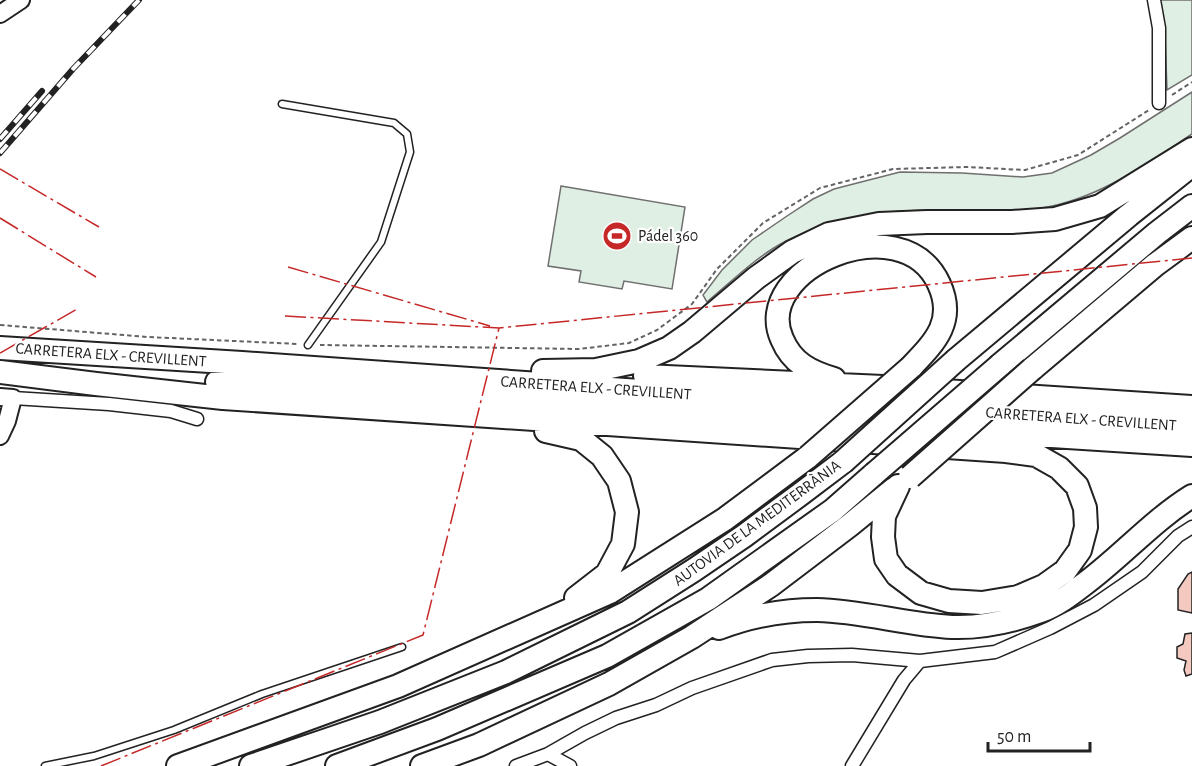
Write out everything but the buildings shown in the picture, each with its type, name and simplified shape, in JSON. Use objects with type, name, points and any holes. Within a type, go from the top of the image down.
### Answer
[{"type":"highway","points":[[531,372],[596,370],[639,361],[669,348],[792,252],[829,234],[879,224],[1055,219],[1100,206],[1192,149]]},
{"type":"highway","name":"AUTOVIA DE LA MEDITERRÀNIA","points":[[251,766],[380,722],[506,672],[628,612],[694,570],[744,536],[843,462],[956,360],[1192,165]]},
{"type":"highway","name":"AUTOVIA DE LA MEDITERRÀNIA","points":[[337,766],[437,729],[607,656],[708,599],[832,510],[1000,365],[1192,206]]},
{"type":"highway","points":[[422,766],[478,745],[599,689],[692,637],[771,585],[904,481],[1155,265],[1192,238]]},
{"type":"highway","points":[[178,766],[398,686],[610,592],[725,519],[808,457],[912,368],[935,342],[944,323],[946,306],[939,283],[926,266],[907,252],[883,246],[857,248],[833,255],[812,265],[796,280],[783,297],[778,315],[778,331],[786,349],[812,372],[833,379],[883,387]]},
{"type":"highway","points":[[1155,265],[1192,249]]},
{"type":"highway","name":"CARRETERA ELX - CREVILLENT","points":[[0,348],[1192,426]]},
{"type":"highway","points":[[242,363],[531,372],[883,387],[1192,406]]},
{"type":"highway","points":[[0,370],[96,384],[223,398],[994,450],[1036,455],[1059,468],[1077,486],[1085,508],[1086,527],[1080,550],[1065,571],[1044,586],[1018,597],[982,603],[949,601],[921,592],[897,575],[886,559],[883,537],[884,516],[904,481]]},
{"type":"highway","name":"CARRETERA ELX - CREVILLENT","points":[[0,370],[1192,445]]},
{"type":"highway","points":[[378,409],[529,427],[581,439],[602,456],[619,481],[627,512],[623,544],[607,574],[547,621]]},
{"type":"highway","points":[[692,637],[771,613],[816,610],[953,627],[983,626],[1016,619],[1044,610],[1066,598],[1192,496]]},
{"type":"street","points":[[0,7],[11,0]]},
{"type":"street","points":[[0,14],[21,0]]},
{"type":"street","points":[[1154,0],[1159,28],[1159,103]]},
{"type":"street","points":[[0,436],[7,421],[6,398],[109,404],[171,411],[197,419]]},
{"type":"street","points":[[516,766],[548,754],[616,718],[772,660],[852,655],[920,661],[995,652],[1050,628],[1094,605],[1142,572],[1178,536],[1192,527]]},
{"type":"street","points":[[852,766],[904,680],[920,661]]},
{"type":"street","points":[[548,754],[570,766]]},
{"type":"lane","points":[[282,104],[394,123],[407,134],[410,152],[381,242],[308,345]]},
{"type":"lane","points":[[45,766],[94,756],[174,730],[262,694],[402,646]]},
{"type":"path","points":[[0,325],[148,337],[308,345],[579,349],[630,343],[657,330],[693,304],[717,269],[763,223],[820,188],[893,168],[967,167],[1024,170],[1078,155],[1192,82]]},
{"type":"green space","points":[[1159,0],[1192,0],[1192,75],[1167,90],[1165,35]]},
{"type":"green space","points":[[1192,92],[1192,134],[1102,189],[1063,204],[1029,210],[898,211],[840,220],[804,232],[775,247],[707,302],[703,295],[722,270],[752,240],[813,199],[834,189],[900,172],[1023,177],[1052,173],[1091,155]]},
{"type":"green space","name":"Pádel 360","points":[[561,186],[685,207],[672,289],[624,281],[622,289],[579,282],[581,271],[548,266]]},
{"type":"railway","points":[[0,153],[73,69],[139,0]]},
{"type":"railway","points":[[0,139],[42,91]]},
{"type":"power","points":[[0,169],[99,227]]},
{"type":"power","points":[[0,218],[96,277]]},
{"type":"power","points":[[285,316],[499,328],[1192,258]]},
{"type":"power","points":[[288,267],[490,326]]},
{"type":"power","points":[[0,353],[79,308]]},
{"type":"power","points":[[101,766],[423,635],[499,328]]},
{"type":"place","name":"Pádel 360","points":[[617,236]]}]
